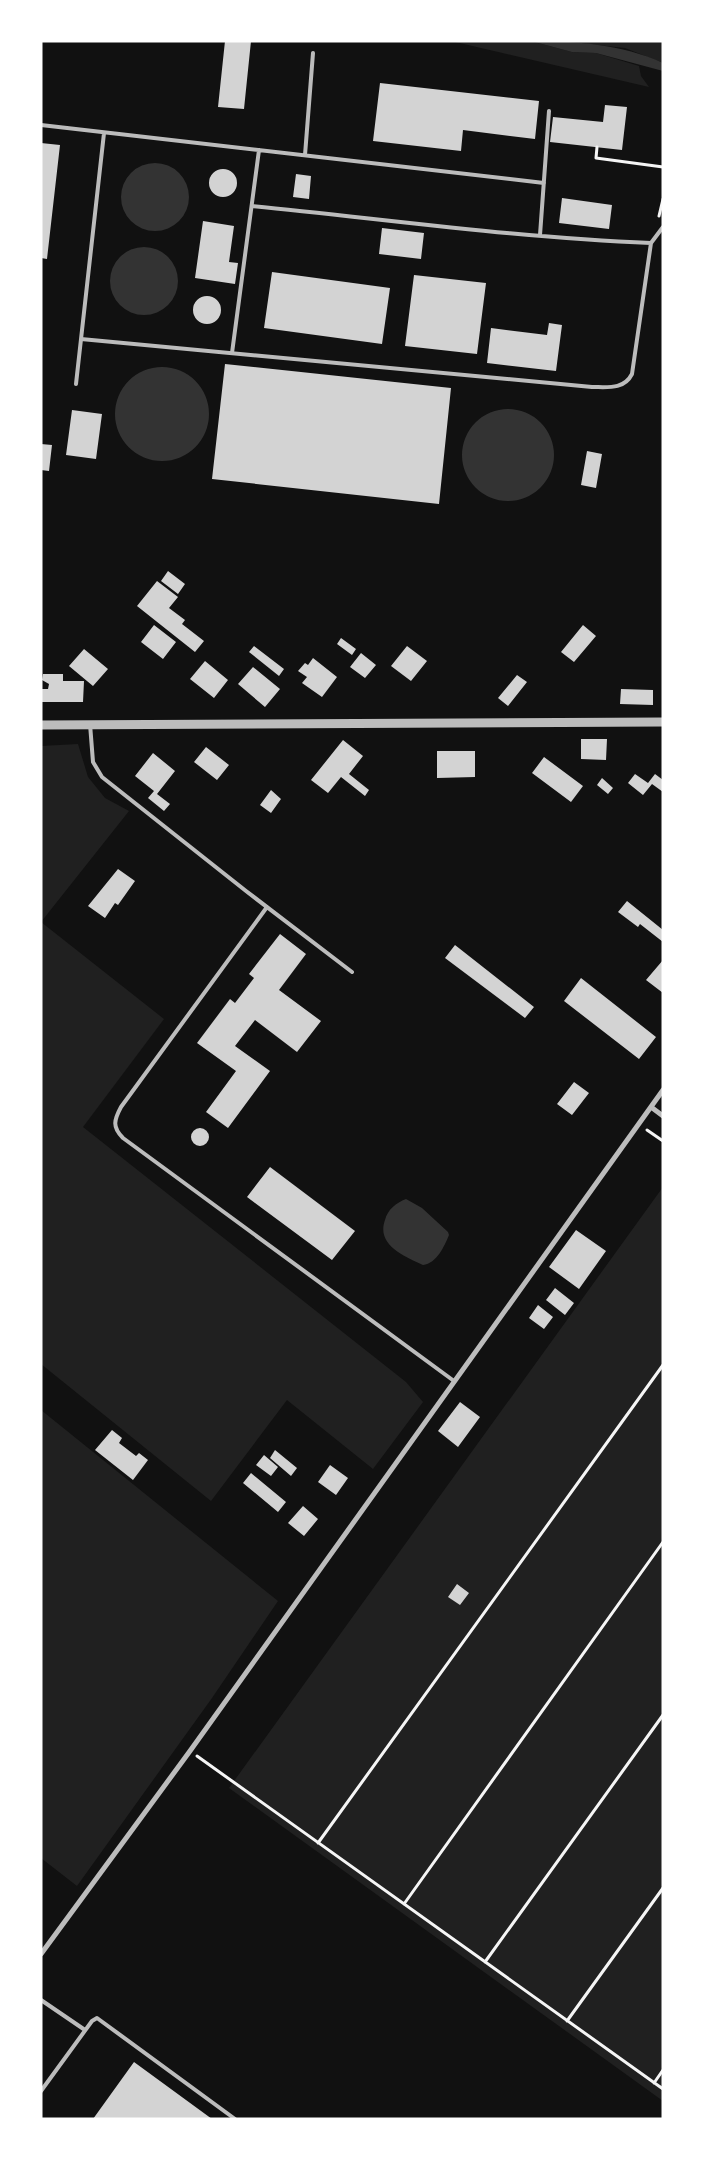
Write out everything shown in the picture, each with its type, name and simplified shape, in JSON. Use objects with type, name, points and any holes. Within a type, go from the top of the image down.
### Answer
[{"type":"street","points":[[41,725],[663,722]]},
{"type":"street","points":[[41,1954],[190,1751],[663,1090]]},
{"type":"street","points":[[651,1107],[663,1116]]},
{"type":"lane","points":[[305,155],[313,53]]},
{"type":"lane","points":[[540,235],[549,111]]},
{"type":"lane","points":[[41,126],[544,183]]},
{"type":"lane","points":[[76,384],[104,133]]},
{"type":"lane","points":[[232,353],[259,150]]},
{"type":"lane","points":[[252,206],[540,235],[651,243]]},
{"type":"lane","points":[[81,339],[592,387],[618,386],[626,383],[632,374],[651,243],[663,227]]},
{"type":"lane","points":[[90,724],[94,762],[102,777],[352,972]]},
{"type":"lane","points":[[267,907],[122,1107],[116,1117],[114,1125],[116,1131],[454,1381]]},
{"type":"lane","points":[[41,2000],[85,2030]]},
{"type":"lane","points":[[41,2091],[85,2030],[97,2018],[236,2119]]},
{"type":"path","points":[[598,147],[596,158],[663,166]]},
{"type":"path","points":[[658,216],[663,199]]},
{"type":"path","points":[[639,1124],[663,1141]]},
{"type":"path","points":[[318,1843],[663,1366]]},
{"type":"path","points":[[404,1904],[663,1542]]},
{"type":"path","points":[[485,1962],[663,1715]]},
{"type":"path","points":[[190,1751],[663,2089]]},
{"type":"path","points":[[567,2021],[663,1888]]},
{"type":"path","points":[[654,2083],[663,2070]]},
{"type":"shaded area","points":[[451,41],[531,41],[572,52],[596,53],[639,66],[641,76],[649,87]]},
{"type":"shaded area","points":[[531,41],[581,43],[615,48],[663,63],[663,71],[596,53],[572,52]]},
{"type":"shaded area","points":[[559,41],[663,41],[663,63],[625,48]]},
{"type":"shaded area","points":[[162,163],[174,169],[183,178],[189,190],[187,210],[179,221],[162,231],[148,231],[131,221],[123,210],[121,190],[131,173],[142,165]]},
{"type":"shaded area","points":[[144,247],[157,249],[168,257],[176,268],[178,281],[176,294],[168,305],[157,313],[144,315],[131,313],[120,305],[112,294],[110,281],[112,268],[120,257],[131,249]]},
{"type":"shaded area","points":[[162,367],[180,371],[195,381],[205,396],[209,414],[205,432],[195,447],[180,457],[162,461],[144,457],[129,447],[119,432],[115,414],[119,396],[129,381],[144,371]]},
{"type":"shaded area","points":[[499,409],[517,409],[534,416],[547,429],[554,446],[554,464],[547,481],[534,494],[517,501],[499,501],[482,494],[469,481],[462,464],[462,446],[469,429],[482,416]]},
{"type":"shaded area","points":[[78,744],[88,777],[105,798],[129,811],[41,922],[41,746]]},
{"type":"shaded area","points":[[41,922],[164,1019],[83,1127],[406,1382],[423,1402],[373,1469],[287,1400],[211,1501],[41,1364]]},
{"type":"shaded area","points":[[663,1187],[663,2101],[229,1788]]},
{"type":"shaded area","points":[[406,1199],[422,1208],[448,1232],[449,1235],[442,1249],[436,1258],[428,1264],[423,1265],[400,1253],[388,1243],[384,1236],[383,1229],[388,1213]]},
{"type":"shaded area","points":[[41,1410],[278,1601],[212,1698],[77,1886],[41,1858]]},
{"type":"building","points":[[225,41],[251,41],[244,109],[218,107]]},
{"type":"building","points":[[380,83],[539,101],[535,139],[463,130],[461,151],[373,141]]},
{"type":"building","points":[[605,105],[627,107],[622,150],[550,142],[553,117],[603,122]]},
{"type":"building","points":[[41,143],[60,145],[47,259],[41,258]]},
{"type":"building","points":[[223,169],[233,173],[237,183],[233,193],[223,197],[213,193],[209,183],[213,173]]},
{"type":"building","points":[[296,174],[311,176],[309,199],[293,197]]},
{"type":"building","points":[[562,198],[612,205],[609,229],[559,223]]},
{"type":"building","points":[[203,221],[234,226],[229,262],[238,263],[235,284],[195,278]]},
{"type":"building","points":[[382,228],[424,233],[421,259],[379,254]]},
{"type":"building","points":[[272,272],[390,288],[382,344],[264,328]]},
{"type":"building","points":[[414,275],[486,283],[477,354],[405,346]]},
{"type":"building","points":[[207,296],[217,300],[221,310],[217,320],[207,324],[197,320],[193,310],[197,300]]},
{"type":"building","points":[[549,323],[562,325],[556,371],[487,363],[491,328],[547,335]]},
{"type":"building","points":[[225,364],[451,388],[439,504],[212,479]]},
{"type":"building","points":[[72,410],[102,414],[96,459],[66,455]]},
{"type":"building","points":[[41,444],[52,445],[49,471],[41,470]]},
{"type":"building","points":[[587,451],[602,454],[596,488],[581,485]]},
{"type":"building","points":[[168,571],[185,584],[178,594],[161,581]]},
{"type":"building","points":[[157,581],[178,597],[169,608],[185,620],[182,624],[204,641],[195,652],[137,606]]},
{"type":"building","points":[[154,625],[176,642],[163,659],[141,642]]},
{"type":"building","points":[[583,625],[596,636],[574,662],[561,652]]},
{"type":"building","points":[[341,638],[356,649],[352,655],[337,644]]},
{"type":"building","points":[[254,646],[284,669],[279,676],[249,652]]},
{"type":"building","points":[[407,646],[427,661],[411,681],[391,666]]},
{"type":"building","points":[[84,649],[108,669],[93,686],[69,666]]},
{"type":"building","points":[[361,653],[376,665],[365,678],[350,667]]},
{"type":"building","points":[[313,658],[337,677],[322,697],[302,683],[307,677],[298,671],[305,663],[308,665]]},
{"type":"building","points":[[205,661],[228,680],[214,698],[190,679]]},
{"type":"building","points":[[253,667],[280,689],[265,707],[238,684]]},
{"type":"building","points":[[43,674],[63,674],[63,681],[84,681],[83,702],[41,702],[41,689],[48,689],[49,684],[42,680]]},
{"type":"building","points":[[517,675],[527,682],[508,706],[498,698]]},
{"type":"building","points":[[621,689],[653,690],[653,705],[620,704]]},
{"type":"building","points":[[581,739],[607,739],[606,760],[581,759]]},
{"type":"building","points":[[343,740],[363,756],[349,774],[369,790],[365,796],[341,777],[328,793],[311,780]]},
{"type":"building","points":[[206,747],[229,765],[217,780],[194,762]]},
{"type":"building","points":[[437,751],[475,751],[475,777],[437,778]]},
{"type":"building","points":[[153,753],[175,771],[157,794],[170,804],[164,811],[148,798],[154,791],[135,776]]},
{"type":"building","points":[[544,757],[583,786],[571,802],[532,773]]},
{"type":"building","points":[[635,774],[648,783],[655,774],[663,780],[663,792],[652,784],[643,795],[628,783]]},
{"type":"building","points":[[602,778],[613,788],[608,794],[597,785]]},
{"type":"building","points":[[271,790],[281,799],[271,813],[260,805]]},
{"type":"building","points":[[118,869],[135,881],[118,905],[115,903],[105,918],[88,906]]},
{"type":"building","points":[[627,901],[663,930],[663,942],[640,924],[638,927],[618,912]]},
{"type":"building","points":[[280,934],[306,954],[279,990],[321,1021],[297,1052],[255,1020],[235,1046],[270,1071],[228,1128],[206,1112],[236,1071],[197,1043],[230,999],[235,1003],[254,978],[249,974]]},
{"type":"building","points":[[455,945],[534,1007],[525,1018],[445,958]]},
{"type":"building","points":[[663,960],[663,993],[646,980]]},
{"type":"building","points":[[581,978],[656,1037],[639,1059],[564,1001]]},
{"type":"building","points":[[574,1082],[589,1093],[572,1115],[557,1104]]},
{"type":"building","points":[[196,1128],[204,1128],[209,1133],[207,1144],[196,1146],[191,1141],[191,1133]]},
{"type":"building","points":[[270,1167],[355,1231],[332,1260],[247,1197]]},
{"type":"building","points":[[576,1230],[606,1251],[579,1289],[549,1267]]},
{"type":"building","points":[[555,1288],[574,1303],[565,1315],[546,1300]]},
{"type":"building","points":[[538,1305],[553,1317],[544,1329],[529,1318]]},
{"type":"building","points":[[460,1402],[480,1417],[458,1447],[438,1431]]},
{"type":"building","points":[[112,1430],[122,1438],[119,1443],[136,1456],[139,1453],[148,1460],[133,1480],[95,1450]]},
{"type":"building","points":[[275,1450],[297,1468],[291,1476],[270,1458]]},
{"type":"building","points":[[264,1455],[278,1467],[271,1476],[256,1465]]},
{"type":"building","points":[[330,1465],[348,1478],[336,1495],[318,1482]]},
{"type":"building","points":[[251,1473],[286,1502],[278,1512],[243,1483]]},
{"type":"building","points":[[303,1506],[318,1519],[304,1536],[288,1523]]},
{"type":"building","points":[[457,1584],[469,1593],[460,1605],[448,1597]]},
{"type":"building","points":[[134,2062],[212,2119],[93,2119]]}]
